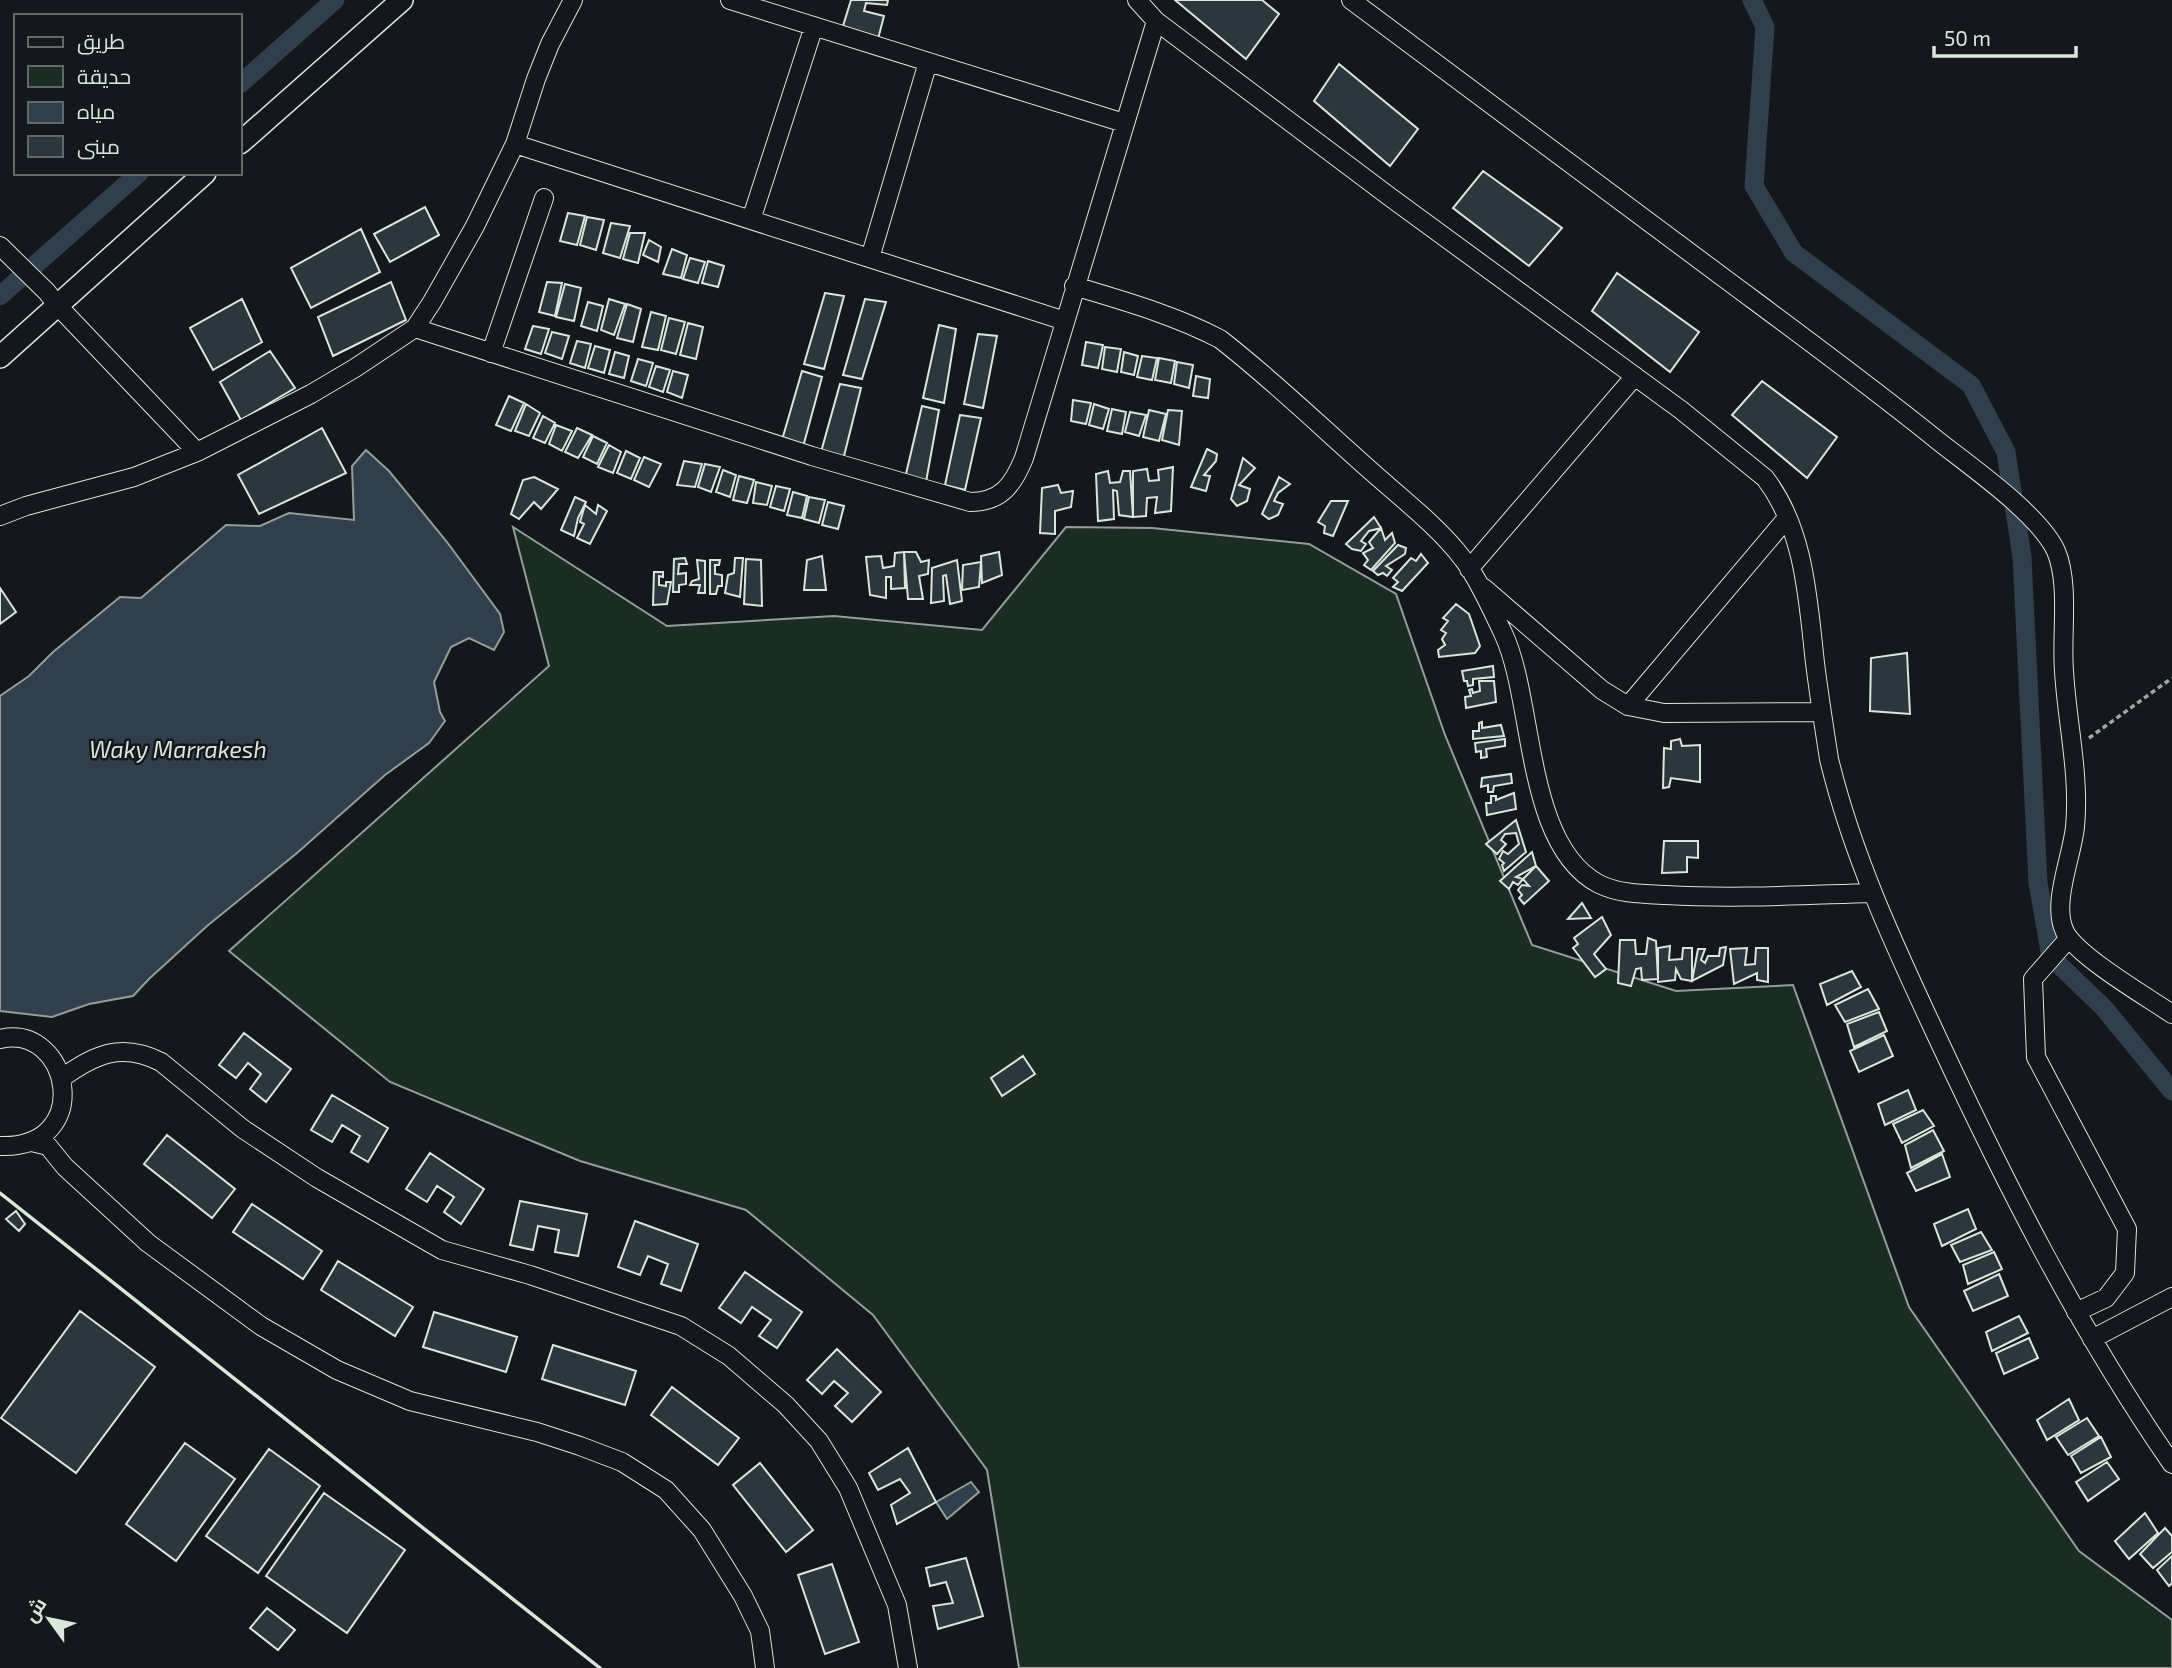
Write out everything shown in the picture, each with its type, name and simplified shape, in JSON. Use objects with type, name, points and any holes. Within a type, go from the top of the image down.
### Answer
[{"type":"street","points":[[242,141],[402,0]]},
{"type":"street","points":[[0,516],[26,506],[134,477],[197,452],[311,394],[415,328],[475,226],[515,144],[550,44],[573,0]]},
{"type":"street","points":[[730,0],[1124,123]]},
{"type":"street","points":[[1137,0],[1156,21],[1635,376],[1765,478],[1773,489],[1787,518],[1800,556],[1822,712],[1836,787],[1872,893],[1969,1106],[2076,1311],[2136,1413],[2172,1464]]},
{"type":"street","points":[[1351,0],[1889,401],[2033,519],[2055,549],[2060,565],[2063,665],[2073,750],[2075,829],[2061,899],[2062,922],[2068,939],[2101,967],[2172,1014]]},
{"type":"street","points":[[415,328],[812,456],[970,502],[998,497],[1019,470],[1156,21]]},
{"type":"street","points":[[751,220],[814,26]]},
{"type":"street","points":[[870,258],[928,62]]},
{"type":"street","points":[[515,144],[1065,321]]},
{"type":"street","points":[[0,357],[52,298],[203,175]]},
{"type":"street","points":[[491,353],[544,198]]},
{"type":"street","points":[[3,248],[197,452]]},
{"type":"street","points":[[1074,286],[1194,325],[1220,339],[1448,543],[1473,575],[1504,634],[1542,797],[1565,853],[1586,875],[1599,884],[1636,894],[1731,897],[1872,893]]},
{"type":"street","points":[[1473,575],[1635,376]]},
{"type":"street","points":[[1628,706],[1787,518]]},
{"type":"street","points":[[1473,575],[1602,690],[1628,706],[1664,713],[1822,712]]},
{"type":"street","points":[[2068,939],[2033,979],[2036,1058],[2127,1229],[2125,1273],[2106,1298],[2076,1311]]},
{"type":"street","points":[[0,1040],[25,1040],[41,1048],[54,1061],[62,1078],[64,1093],[55,1122],[45,1133],[32,1142],[0,1146]]},
{"type":"street","points":[[62,1078],[85,1061],[108,1053],[132,1051],[149,1056],[161,1062],[243,1129],[317,1178],[442,1250],[530,1275],[681,1326],[729,1356],[794,1414],[819,1441],[848,1488],[897,1605],[908,1668]]},
{"type":"street","points":[[32,1142],[48,1146],[74,1176],[148,1243],[261,1326],[337,1370],[410,1401],[537,1432],[580,1446],[622,1462],[666,1490],[702,1530],[743,1595],[760,1631],[765,1668]]},
{"type":"street","points":[[2092,1339],[2172,1297]]},
{"type":"path","points":[[2073,750],[2172,678]]},
{"type":"green space","points":[[513,527],[667,626],[834,616],[982,630],[1066,527],[1152,528],[1309,544],[1396,594],[1445,735],[1532,945],[1676,991],[1793,985],[1909,1307],[2079,1551],[2172,1620],[2172,1668],[1019,1668],[987,1470],[873,1315],[746,1210],[580,1161],[390,1082],[229,951],[549,666]]},
{"type":"water","name":"Waky Marrakesh","points":[[366,450],[389,471],[447,542],[500,614],[504,632],[494,650],[469,638],[451,647],[434,682],[440,712],[445,721],[429,743],[385,775],[297,853],[207,926],[133,996],[89,1004],[52,1017],[0,1011],[0,696],[29,676],[53,652],[120,597],[141,598],[226,525],[260,526],[289,513],[354,520],[352,466]]},
{"type":"water","points":[[971,1482],[979,1492],[947,1519],[936,1502]]},
{"type":"building","points":[[851,0],[888,0],[887,5],[866,3],[864,11],[884,16],[878,39],[843,26]]},
{"type":"building","points":[[1175,0],[1262,0],[1279,14],[1246,59]]},
{"type":"building","points":[[1339,64],[1418,129],[1390,166],[1314,101]]},
{"type":"building","points":[[1483,171],[1562,228],[1529,266],[1453,208]]},
{"type":"building","points":[[425,207],[439,235],[390,262],[374,234]]},
{"type":"building","points":[[568,213],[585,216],[577,245],[560,241]]},
{"type":"building","points":[[587,217],[604,220],[596,250],[580,245]]},
{"type":"building","points":[[611,223],[630,226],[620,258],[603,253]]},
{"type":"building","points":[[361,229],[380,272],[311,308],[291,268]]},
{"type":"building","points":[[630,233],[645,233],[638,263],[623,259]]},
{"type":"building","points":[[649,240],[661,247],[658,262],[643,255]]},
{"type":"building","points":[[672,249],[687,255],[681,278],[663,274]]},
{"type":"building","points":[[690,258],[705,262],[698,283],[683,279]]},
{"type":"building","points":[[708,261],[724,266],[718,287],[702,283]]},
{"type":"building","points":[[1617,273],[1699,332],[1670,372],[1592,311]]},
{"type":"building","points":[[391,282],[406,320],[333,356],[318,317]]},
{"type":"building","points":[[547,282],[562,283],[555,316],[539,312]]},
{"type":"building","points":[[565,284],[581,288],[574,321],[556,317]]},
{"type":"building","points":[[825,293],[844,296],[824,369],[804,364]]},
{"type":"building","points":[[242,299],[262,342],[213,370],[190,328]]},
{"type":"building","points":[[609,299],[625,304],[614,335],[601,330]]},
{"type":"building","points":[[865,299],[886,302],[862,379],[843,375]]},
{"type":"building","points":[[588,302],[603,306],[597,331],[581,326]]},
{"type":"building","points":[[627,304],[641,309],[633,342],[617,338]]},
{"type":"building","points":[[651,312],[666,316],[658,350],[642,347]]},
{"type":"building","points":[[669,318],[685,322],[676,354],[661,350]]},
{"type":"building","points":[[688,323],[703,327],[696,359],[680,355]]},
{"type":"building","points":[[939,325],[956,329],[944,403],[923,398]]},
{"type":"building","points":[[533,326],[549,329],[541,354],[525,349]]},
{"type":"building","points":[[552,332],[569,336],[562,359],[545,353]]},
{"type":"building","points":[[978,334],[997,336],[983,408],[964,404]]},
{"type":"building","points":[[577,341],[591,344],[585,368],[570,363]]},
{"type":"building","points":[[1086,342],[1103,345],[1098,368],[1082,365]]},
{"type":"building","points":[[595,346],[610,350],[604,373],[588,368]]},
{"type":"building","points":[[1105,347],[1121,349],[1117,372],[1102,369]]},
{"type":"building","points":[[270,351],[295,388],[241,420],[220,382]]},
{"type":"building","points":[[615,352],[629,356],[624,378],[609,374]]},
{"type":"building","points":[[1124,352],[1138,356],[1134,375],[1121,372]]},
{"type":"building","points":[[1142,356],[1157,358],[1152,380],[1137,377]]},
{"type":"building","points":[[1159,358],[1175,361],[1171,383],[1155,380]]},
{"type":"building","points":[[638,359],[653,363],[646,386],[631,381]]},
{"type":"building","points":[[1177,362],[1193,365],[1189,388],[1174,384]]},
{"type":"building","points":[[656,366],[670,370],[663,392],[649,387]]},
{"type":"building","points":[[673,371],[688,375],[682,398],[667,392]]},
{"type":"building","points":[[802,371],[822,377],[803,447],[782,440]]},
{"type":"building","points":[[1196,376],[1210,379],[1208,398],[1193,396]]},
{"type":"building","points":[[1762,381],[1837,437],[1807,478],[1732,415]]},
{"type":"building","points":[[840,384],[861,388],[843,460],[821,452]]},
{"type":"building","points":[[509,396],[524,403],[511,431],[496,425]]},
{"type":"building","points":[[1073,400],[1091,403],[1086,424],[1071,421]]},
{"type":"building","points":[[526,404],[540,413],[529,436],[515,431]]},
{"type":"building","points":[[1094,404],[1109,409],[1103,429],[1089,425]]},
{"type":"building","points":[[922,406],[939,410],[926,482],[905,478]]},
{"type":"building","points":[[1112,409],[1126,412],[1122,434],[1107,431]]},
{"type":"building","points":[[1149,410],[1166,414],[1159,441],[1143,437]]},
{"type":"building","points":[[1168,410],[1182,411],[1179,445],[1162,440]]},
{"type":"building","points":[[1130,412],[1146,415],[1139,436],[1125,432]]},
{"type":"building","points":[[960,415],[981,418],[965,490],[945,485]]},
{"type":"building","points":[[543,416],[555,423],[545,443],[533,438]]},
{"type":"building","points":[[556,425],[572,431],[562,451],[549,444]]},
{"type":"building","points":[[322,428],[346,473],[259,514],[238,475]]},
{"type":"building","points":[[577,428],[592,435],[578,458],[565,452]]},
{"type":"building","points":[[593,436],[607,443],[597,464],[583,457]]},
{"type":"building","points":[[609,445],[621,452],[613,473],[598,467]]},
{"type":"building","points":[[1207,449],[1217,454],[1216,461],[1204,475],[1210,476],[1206,491],[1191,487]]},
{"type":"building","points":[[626,451],[640,458],[631,479],[617,473]]},
{"type":"building","points":[[644,457],[661,464],[649,487],[634,480]]},
{"type":"building","points":[[1243,458],[1255,468],[1239,485],[1250,489],[1247,501],[1237,506],[1231,499]]},
{"type":"building","points":[[684,461],[702,464],[695,487],[677,485]]},
{"type":"building","points":[[705,464],[720,467],[711,492],[698,487]]},
{"type":"building","points":[[1173,467],[1171,511],[1155,513],[1157,497],[1147,498],[1146,516],[1133,517],[1133,471],[1147,469],[1149,481],[1159,480],[1158,470]]},
{"type":"building","points":[[723,470],[736,475],[730,497],[716,492]]},
{"type":"building","points":[[1108,471],[1110,483],[1120,482],[1123,471],[1130,471],[1133,517],[1119,515],[1117,491],[1113,490],[1114,519],[1098,521],[1096,474]]},
{"type":"building","points":[[739,476],[754,480],[747,503],[733,500]]},
{"type":"building","points":[[534,477],[558,489],[541,509],[534,502],[519,519],[511,514],[523,480]]},
{"type":"building","points":[[1279,477],[1290,484],[1278,493],[1274,501],[1283,504],[1278,515],[1269,519],[1262,514]]},
{"type":"building","points":[[756,482],[772,486],[767,505],[753,503]]},
{"type":"building","points":[[1058,485],[1061,493],[1073,491],[1071,507],[1055,511],[1055,534],[1040,533],[1042,488]]},
{"type":"building","points":[[776,486],[790,489],[784,511],[770,507]]},
{"type":"building","points":[[793,492],[807,496],[802,518],[787,515]]},
{"type":"building","points":[[575,497],[586,502],[578,518],[574,536],[561,530]]},
{"type":"building","points":[[809,497],[825,500],[819,523],[804,519]]},
{"type":"building","points":[[1331,501],[1348,501],[1333,536],[1324,533],[1325,526],[1318,522]]},
{"type":"building","points":[[828,502],[844,506],[838,529],[822,525]]},
{"type":"building","points":[[585,505],[596,514],[598,505],[607,511],[590,544],[577,538],[584,524],[580,522]]},
{"type":"building","points":[[1374,517],[1381,528],[1369,531],[1361,541],[1366,544],[1361,551],[1346,544]]},
{"type":"building","points":[[1381,528],[1385,540],[1392,533],[1395,543],[1371,570],[1364,565],[1368,560],[1363,553],[1373,548],[1369,542]]},
{"type":"building","points":[[1398,545],[1406,548],[1405,554],[1386,566],[1392,570],[1387,576],[1373,571]]},
{"type":"building","points":[[904,552],[905,588],[891,589],[891,577],[886,577],[886,598],[870,595],[866,557],[881,556],[883,568],[894,566],[895,553]]},
{"type":"building","points":[[904,552],[916,552],[921,562],[929,560],[928,574],[919,576],[923,599],[908,599]]},
{"type":"building","points":[[999,552],[1002,575],[982,583],[981,556]]},
{"type":"building","points":[[1421,554],[1428,563],[1402,591],[1393,587],[1398,582],[1393,578],[1411,558],[1416,561]]},
{"type":"building","points":[[822,556],[826,590],[804,590],[807,560]]},
{"type":"building","points":[[685,558],[687,564],[679,564],[678,574],[686,573],[686,584],[679,585],[679,592],[673,592],[674,559]]},
{"type":"building","points":[[735,558],[743,558],[740,597],[725,593],[728,575],[734,573]]},
{"type":"building","points":[[746,559],[761,560],[762,606],[744,604]]},
{"type":"building","points":[[697,560],[705,561],[705,593],[698,593],[700,585],[690,585],[692,581],[699,579]]},
{"type":"building","points":[[710,560],[720,560],[719,565],[715,565],[715,574],[722,575],[722,586],[718,586],[716,594],[710,594]]},
{"type":"building","points":[[957,560],[962,601],[950,604],[946,575],[943,576],[944,601],[931,603],[932,568]]},
{"type":"building","points":[[981,562],[979,587],[962,590],[963,565]]},
{"type":"building","points":[[654,572],[663,572],[663,577],[659,576],[659,585],[666,586],[666,582],[671,582],[667,604],[653,605]]},
{"type":"building","points":[[0,588],[16,612],[0,624]]},
{"type":"building","points":[[1456,604],[1469,614],[1480,646],[1475,653],[1439,657],[1438,650],[1445,645],[1442,639],[1446,633],[1441,630],[1448,621],[1443,618]]},
{"type":"building","points":[[1907,653],[1910,714],[1870,711],[1871,658]]},
{"type":"building","points":[[1493,666],[1494,677],[1473,679],[1473,685],[1468,686],[1467,681],[1464,681],[1462,671]]},
{"type":"building","points":[[1479,681],[1494,681],[1496,702],[1466,708],[1465,697],[1471,696],[1469,690],[1472,689],[1473,693],[1480,691]]},
{"type":"building","points":[[1482,722],[1482,728],[1501,725],[1504,736],[1473,739],[1473,731],[1479,731],[1479,723]]},
{"type":"building","points":[[1505,739],[1505,746],[1486,749],[1487,757],[1481,758],[1481,751],[1476,752],[1475,743]]},
{"type":"building","points":[[1680,739],[1682,746],[1700,745],[1700,782],[1671,778],[1669,787],[1663,788],[1664,748],[1671,749],[1671,741]]},
{"type":"building","points":[[1511,774],[1512,783],[1494,786],[1493,792],[1488,792],[1488,785],[1481,787],[1482,778]]},
{"type":"building","points":[[1514,793],[1516,809],[1487,815],[1486,803],[1491,803],[1491,796],[1496,796],[1496,800]]},
{"type":"building","points":[[1516,820],[1526,852],[1504,871],[1504,863],[1499,859],[1503,851],[1508,854],[1519,844],[1516,833],[1505,834],[1501,840],[1506,844],[1497,854],[1486,844]]},
{"type":"building","points":[[1664,841],[1698,841],[1698,858],[1687,857],[1687,872],[1662,873]]},
{"type":"building","points":[[1532,852],[1536,866],[1516,877],[1523,879],[1518,885],[1513,882],[1509,889],[1500,881]]},
{"type":"building","points":[[1536,866],[1549,881],[1524,904],[1519,898],[1522,895],[1518,890],[1522,885],[1529,886],[1523,879]]},
{"type":"building","points":[[1582,903],[1591,918],[1568,919]]},
{"type":"building","points":[[1602,917],[1611,935],[1594,954],[1606,969],[1595,977],[1573,948],[1578,944],[1574,938]]},
{"type":"building","points":[[1648,938],[1656,941],[1658,979],[1642,980],[1641,968],[1636,969],[1631,986],[1618,983],[1620,940],[1635,940],[1636,954],[1646,954]]},
{"type":"building","points":[[1670,946],[1669,960],[1682,959],[1683,948],[1692,948],[1692,981],[1681,979],[1676,969],[1675,980],[1658,982],[1658,948]]},
{"type":"building","points":[[1726,947],[1723,965],[1692,981],[1698,949],[1705,949],[1701,960],[1705,963],[1708,956],[1719,956],[1720,948]]},
{"type":"building","points":[[1747,948],[1745,965],[1755,964],[1756,948],[1768,948],[1768,982],[1757,980],[1757,973],[1734,984],[1730,949]]},
{"type":"building","points":[[1852,971],[1861,987],[1827,1005],[1820,984]]},
{"type":"building","points":[[1868,989],[1879,1009],[1845,1022],[1835,1005]]},
{"type":"building","points":[[1879,1012],[1887,1031],[1854,1047],[1847,1024]]},
{"type":"building","points":[[244,1033],[291,1069],[266,1102],[250,1089],[261,1074],[248,1063],[236,1078],[219,1065]]},
{"type":"building","points":[[1884,1035],[1893,1056],[1859,1072],[1850,1051]]},
{"type":"building","points":[[1023,1056],[1035,1074],[1002,1096],[991,1078]]},
{"type":"building","points":[[1908,1090],[1916,1110],[1885,1125],[1878,1104]]},
{"type":"building","points":[[332,1095],[388,1128],[368,1162],[351,1152],[360,1136],[342,1125],[332,1142],[311,1130]]},
{"type":"building","points":[[1923,1110],[1934,1126],[1902,1143],[1893,1124]]},
{"type":"building","points":[[1933,1130],[1944,1151],[1911,1168],[1905,1145]]},
{"type":"building","points":[[167,1135],[235,1189],[212,1218],[144,1164]]},
{"type":"building","points":[[430,1153],[484,1189],[461,1224],[444,1212],[454,1197],[437,1186],[427,1202],[406,1189]]},
{"type":"building","points":[[1942,1154],[1950,1177],[1916,1191],[1907,1173]]},
{"type":"building","points":[[520,1201],[587,1214],[578,1256],[555,1252],[559,1230],[538,1226],[533,1250],[510,1245]]},
{"type":"building","points":[[252,1204],[322,1251],[303,1279],[233,1232]]},
{"type":"building","points":[[1968,1209],[1976,1229],[1942,1246],[1934,1224]]},
{"type":"building","points":[[16,1211],[25,1224],[19,1231],[6,1219]]},
{"type":"building","points":[[635,1221],[698,1244],[681,1291],[661,1284],[668,1264],[648,1256],[640,1275],[618,1267]]},
{"type":"building","points":[[1981,1232],[1992,1250],[1960,1262],[1951,1245]]},
{"type":"building","points":[[1994,1252],[2002,1269],[1968,1284],[1963,1265]]},
{"type":"building","points":[[338,1261],[413,1307],[395,1336],[321,1290]]},
{"type":"building","points":[[745,1272],[802,1312],[777,1348],[759,1336],[771,1320],[752,1307],[741,1323],[719,1308]]},
{"type":"building","points":[[1999,1274],[2008,1296],[1973,1311],[1964,1291]]},
{"type":"building","points":[[80,1311],[155,1367],[76,1473],[1,1418]]},
{"type":"building","points":[[434,1312],[517,1337],[506,1372],[423,1347]]},
{"type":"building","points":[[2019,1316],[2028,1333],[1992,1351],[1986,1332]]},
{"type":"building","points":[[2029,1338],[2038,1358],[2004,1374],[1996,1353]]},
{"type":"building","points":[[553,1345],[636,1371],[625,1405],[542,1379]]},
{"type":"building","points":[[837,1349],[881,1392],[852,1422],[835,1406],[848,1393],[834,1381],[822,1394],[807,1380]]},
{"type":"building","points":[[672,1387],[739,1438],[718,1465],[651,1415]]},
{"type":"building","points":[[2069,1399],[2079,1420],[2047,1440],[2037,1420]]},
{"type":"building","points":[[2087,1418],[2099,1436],[2068,1455],[2056,1437]]},
{"type":"building","points":[[2101,1437],[2111,1457],[2081,1473],[2071,1456]]},
{"type":"building","points":[[185,1443],[235,1479],[176,1561],[126,1524]]},
{"type":"building","points":[[908,1448],[936,1502],[897,1524],[891,1505],[910,1493],[900,1479],[878,1490],[869,1473]]},
{"type":"building","points":[[269,1449],[320,1486],[258,1573],[206,1536]]},
{"type":"building","points":[[2107,1462],[2119,1479],[2088,1501],[2076,1482]]},
{"type":"building","points":[[760,1463],[813,1530],[786,1552],[733,1485]]},
{"type":"building","points":[[324,1493],[405,1550],[347,1633],[266,1576]]},
{"type":"building","points":[[2145,1513],[2158,1533],[2129,1559],[2115,1541]]},
{"type":"building","points":[[2165,1528],[2172,1536],[2172,1552],[2153,1568],[2140,1554]]},
{"type":"building","points":[[2172,1556],[2172,1583],[2169,1586],[2157,1570]]},
{"type":"building","points":[[966,1558],[983,1616],[938,1629],[933,1606],[953,1603],[946,1582],[930,1586],[926,1568]]},
{"type":"building","points":[[832,1564],[859,1642],[825,1654],[798,1575]]},
{"type":"building","points":[[267,1608],[295,1630],[278,1650],[250,1628]]},
{"type":"waterway","points":[[242,82],[335,0]]},
{"type":"waterway","points":[[1752,0],[1765,27],[1754,186],[1794,253],[1971,385],[2006,452],[2022,557],[2038,883],[2051,957],[2104,1008],[2172,1091]]},
{"type":"waterway","points":[[0,296],[137,175]]},
{"type":"wall","points":[[0,1193],[600,1668]]}]
